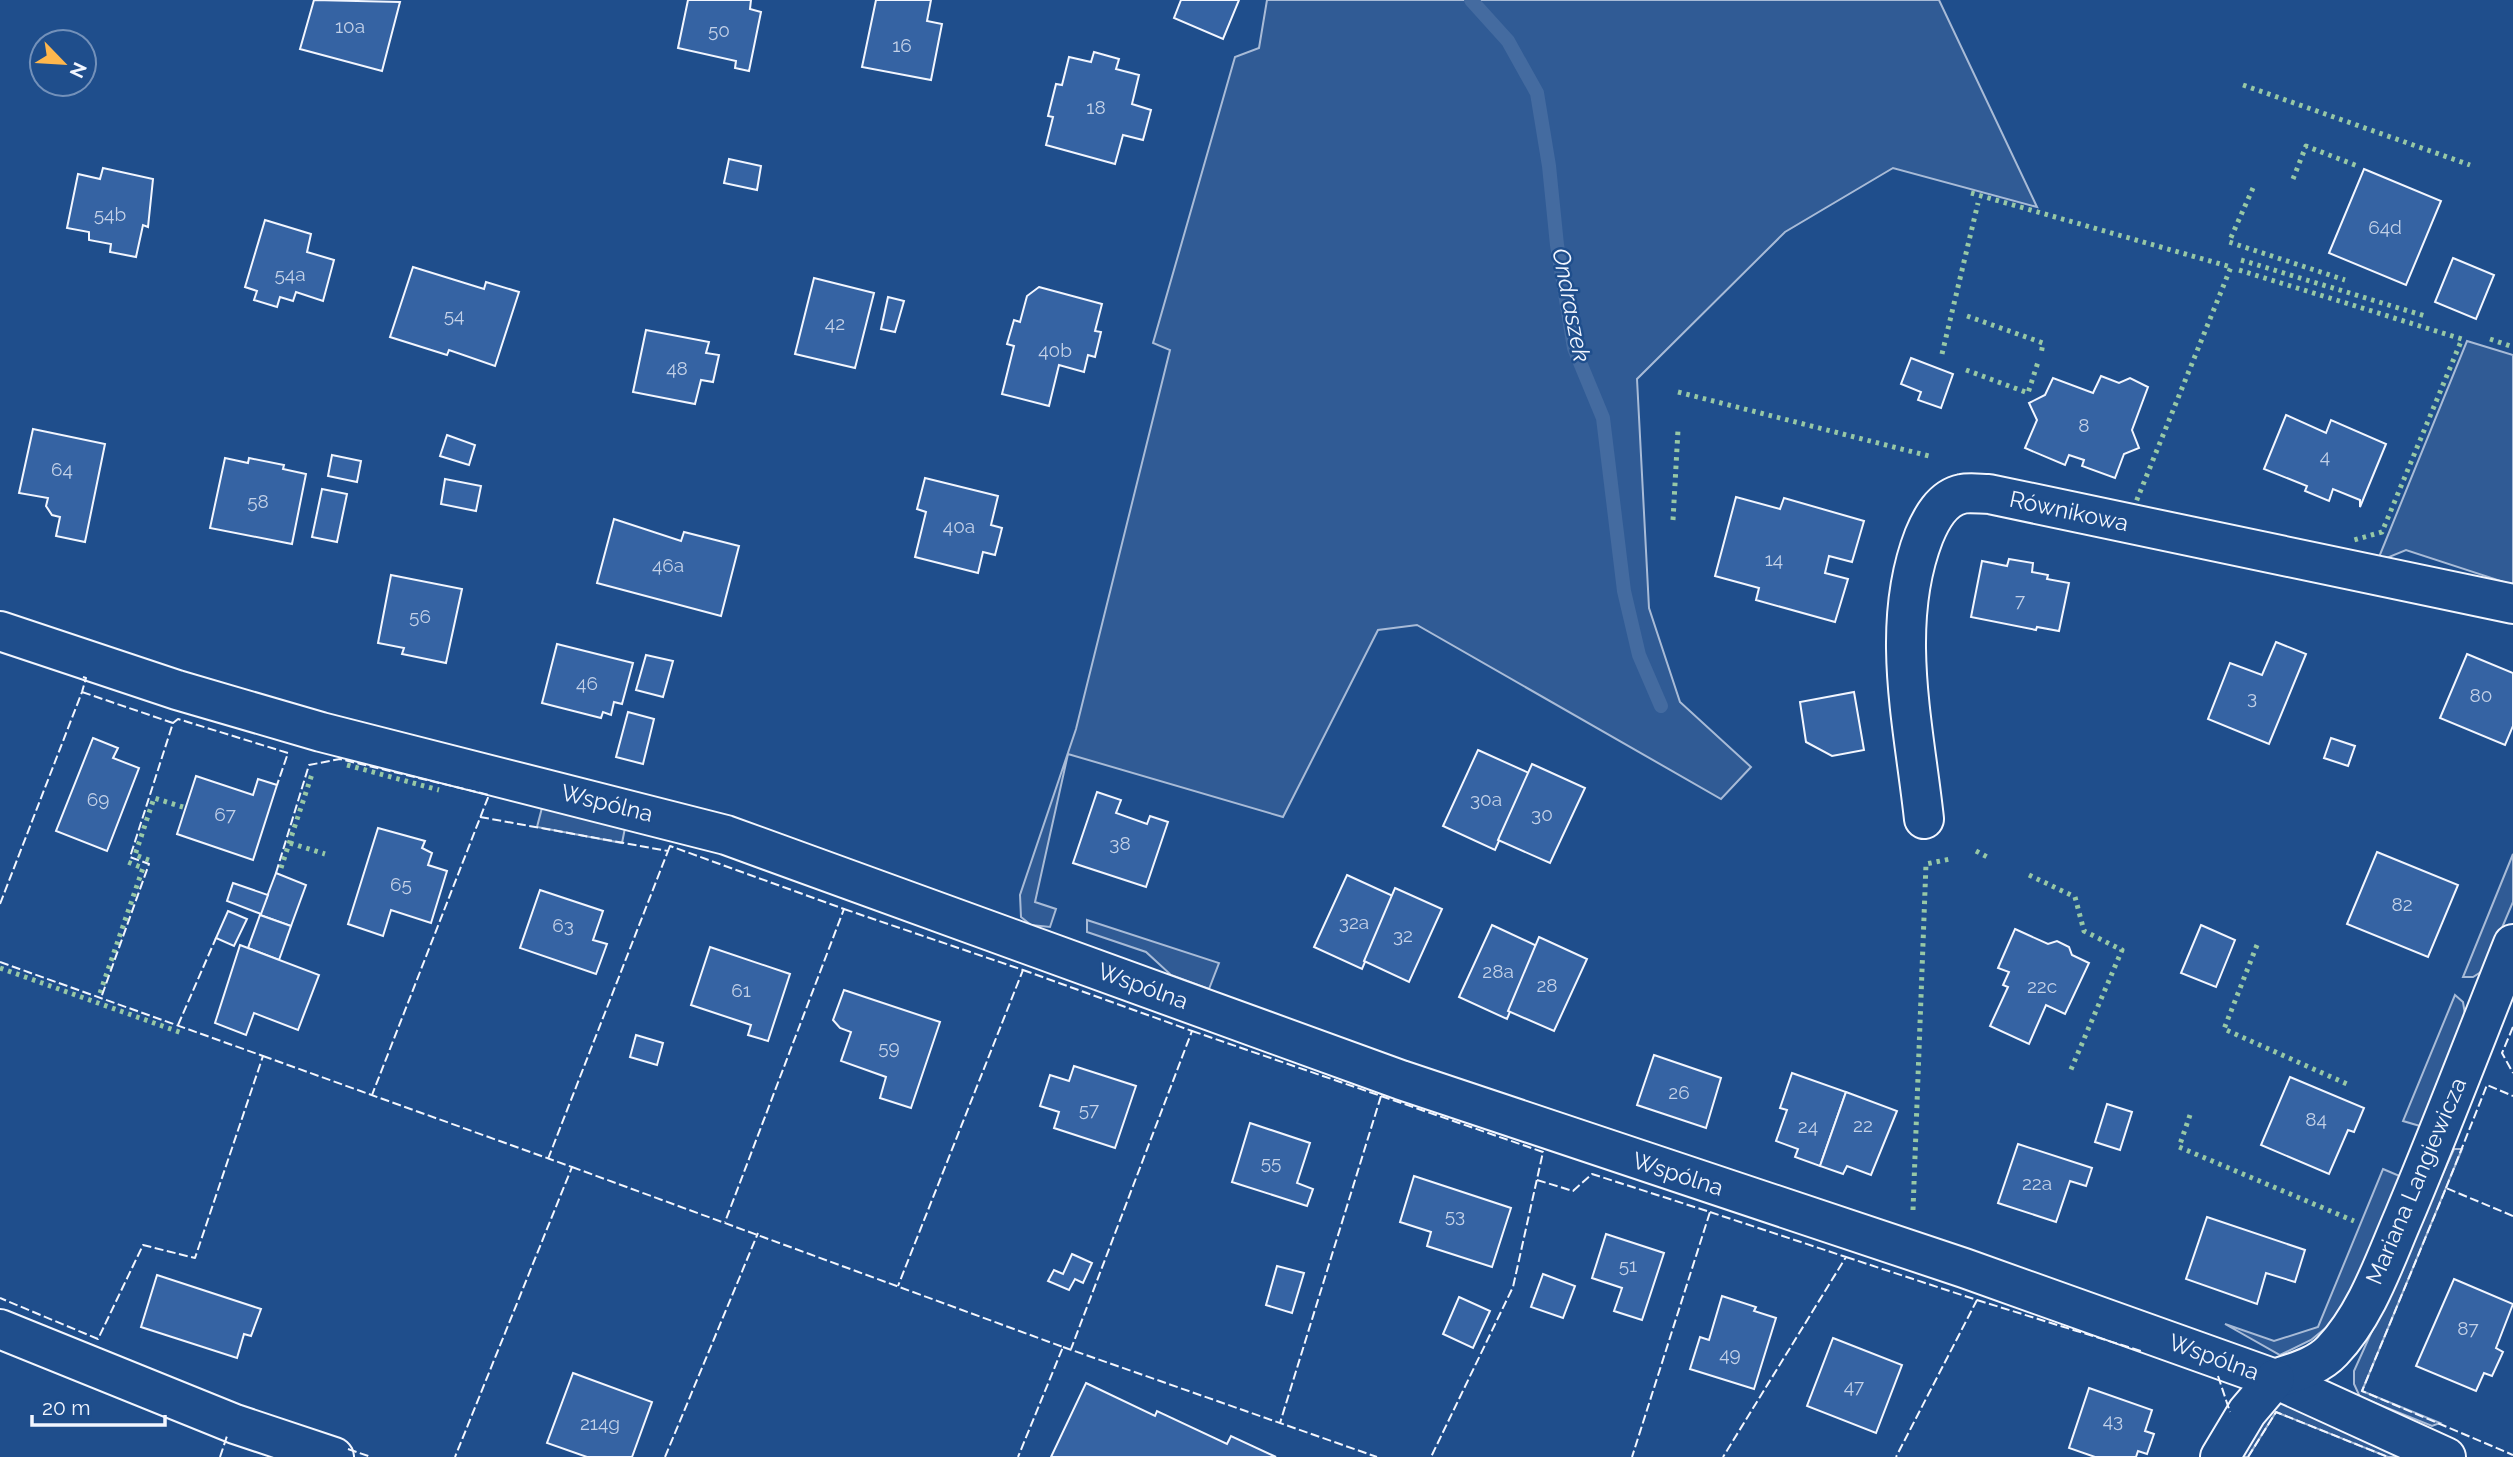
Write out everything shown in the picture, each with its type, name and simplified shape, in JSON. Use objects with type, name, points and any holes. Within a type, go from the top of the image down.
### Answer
[{"type":"street","name":"Równikowa","points":[[1924,819],[1905,651],[1907,601],[1917,555],[1931,521],[1942,505],[1961,494],[1989,494],[2513,604]]},
{"type":"street","name":"Wspólna","points":[[0,631],[177,690],[321,732],[726,835],[1388,1076],[1964,1268],[2275,1379],[2446,1457]]},
{"type":"street","name":"Mariana Langiewicza","points":[[2275,1379],[2308,1368],[2330,1354],[2352,1327],[2375,1283],[2418,1181],[2513,944]]},
{"type":"street","points":[[0,1329],[235,1424],[334,1457]]},
{"type":"street","name":"Wspólna","points":[[2220,1457],[2247,1412],[2275,1379]]},
{"type":"shaded area","points":[[1267,0],[1939,0],[2037,207],[1893,168],[1785,232],[1637,379],[1649,608],[1680,702],[1751,767],[1721,799],[1417,625],[1378,630],[1283,817],[1068,754],[1035,902],[1056,909],[1050,927],[1031,925],[1021,917],[1020,895],[1076,729],[1170,350],[1153,343],[1235,57],[1259,48]]},
{"type":"shaded area","points":[[2467,341],[2513,355],[2513,585],[2406,550],[2377,562]]},
{"type":"shaded area","points":[[543,804],[626,823],[622,843],[537,827]]},
{"type":"shaded area","points":[[2513,854],[2513,902],[2484,970],[2473,977],[2463,977]]},
{"type":"shaded area","points":[[1087,920],[1219,963],[1209,989],[1171,975],[1146,952],[1087,932]]},
{"type":"shaded area","points":[[2455,995],[2463,1002],[2465,1014],[2420,1126],[2403,1121]]},
{"type":"shaded area","points":[[2454,1149],[2462,1149],[2362,1391],[2440,1423],[2432,1426],[2360,1397],[2354,1384],[2354,1371]]},
{"type":"shaded area","points":[[2383,1169],[2402,1177],[2361,1275],[2339,1317],[2311,1340],[2280,1355],[2225,1324],[2274,1341],[2318,1327]]},
{"type":"shaded area","points":[[2277,1400],[2417,1457],[2388,1457],[2276,1412],[2248,1457],[2236,1457]]},
{"type":"building","points":[[314,0],[400,2],[382,71],[300,49]]},
{"type":"building","points":[[688,0],[751,0],[750,9],[761,12],[749,71],[735,68],[736,61],[678,48]]},
{"type":"building","points":[[876,0],[931,0],[927,21],[942,24],[931,80],[862,67]]},
{"type":"building","points":[[1181,0],[1239,0],[1223,39],[1174,18]]},
{"type":"building","points":[[1094,52],[1119,59],[1116,69],[1139,75],[1132,104],[1151,110],[1143,140],[1123,135],[1115,164],[1046,145],[1053,117],[1048,116],[1056,84],[1062,85],[1069,57],[1091,62]]},
{"type":"building","points":[[729,159],[761,166],[757,190],[724,183]]},
{"type":"building","points":[[103,168],[153,179],[148,227],[143,225],[136,257],[110,252],[111,244],[89,240],[89,232],[67,228],[78,174],[100,179]]},
{"type":"building","points":[[2364,169],[2441,201],[2406,285],[2329,253]]},
{"type":"building","points":[[265,220],[311,234],[307,252],[334,260],[323,301],[296,292],[293,301],[280,297],[277,307],[254,300],[257,291],[245,287]]},
{"type":"building","points":[[2453,258],[2494,275],[2476,319],[2435,302]]},
{"type":"building","points":[[413,267],[484,289],[486,282],[519,292],[495,366],[449,350],[447,355],[390,337]]},
{"type":"building","points":[[814,278],[874,293],[855,368],[795,354]]},
{"type":"building","points":[[1039,287],[1102,304],[1095,331],[1101,332],[1095,357],[1088,355],[1084,372],[1059,365],[1049,406],[1002,394],[1014,346],[1007,344],[1014,320],[1020,322],[1027,296]]},
{"type":"building","points":[[888,297],[904,301],[895,332],[881,329]]},
{"type":"building","points":[[646,330],[709,342],[706,353],[719,355],[713,382],[701,380],[695,404],[633,392]]},
{"type":"building","points":[[1911,358],[1953,374],[1941,408],[1918,400],[1921,392],[1901,384]]},
{"type":"building","points":[[2101,376],[2119,383],[2130,378],[2148,387],[2132,430],[2139,448],[2124,454],[2115,478],[2082,466],[2084,460],[2069,455],[2065,465],[2025,448],[2037,420],[2029,403],[2045,395],[2053,378],[2093,393]]},
{"type":"building","points":[[2286,415],[2326,433],[2331,420],[2386,444],[2360,507],[2360,500],[2333,489],[2329,501],[2305,491],[2307,486],[2264,469]]},
{"type":"building","points":[[33,429],[105,444],[85,542],[56,536],[60,517],[52,515],[46,506],[48,498],[19,493]]},
{"type":"building","points":[[447,435],[475,445],[469,465],[440,456]]},
{"type":"building","points":[[332,455],[361,461],[357,482],[328,476]]},
{"type":"building","points":[[225,458],[248,463],[249,458],[284,465],[283,469],[306,474],[292,544],[210,528]]},
{"type":"building","points":[[925,478],[998,496],[991,525],[1002,528],[995,555],[983,552],[978,573],[915,557],[926,512],[917,509]]},
{"type":"building","points":[[445,479],[481,486],[476,511],[441,504]]},
{"type":"building","points":[[322,489],[347,494],[337,542],[312,537]]},
{"type":"building","points":[[1736,497],[1780,509],[1784,498],[1864,521],[1852,562],[1829,556],[1825,573],[1848,579],[1835,622],[1756,600],[1759,588],[1715,576]]},
{"type":"building","points":[[614,519],[681,541],[684,532],[739,546],[721,616],[597,583]]},
{"type":"building","points":[[2009,559],[2033,563],[2032,572],[2048,575],[2047,579],[2069,583],[2059,631],[2037,627],[2036,630],[1971,617],[1982,561],[2007,566]]},
{"type":"building","points":[[391,575],[462,589],[446,663],[402,654],[404,648],[378,643]]},
{"type":"building","points":[[2276,642],[2306,654],[2269,744],[2208,719],[2230,663],[2262,675]]},
{"type":"building","points":[[557,644],[633,663],[622,704],[614,702],[611,715],[603,712],[601,718],[542,703]]},
{"type":"building","points":[[2467,654],[2513,673],[2513,726],[2505,745],[2440,718]]},
{"type":"building","points":[[646,655],[673,661],[663,697],[636,690]]},
{"type":"building","points":[[1854,692],[1864,750],[1832,756],[1806,742],[1800,702]]},
{"type":"building","points":[[628,712],[654,719],[643,764],[616,757]]},
{"type":"building","points":[[93,738],[118,748],[113,758],[139,768],[107,851],[56,831]]},
{"type":"building","points":[[2331,738],[2355,746],[2348,766],[2324,758]]},
{"type":"building","points":[[1478,750],[1529,773],[1495,850],[1443,826]]},
{"type":"building","points":[[1532,764],[1585,788],[1550,863],[1498,840]]},
{"type":"building","points":[[196,776],[253,795],[258,779],[277,785],[253,860],[177,834]]},
{"type":"building","points":[[1097,792],[1121,800],[1116,813],[1147,824],[1150,816],[1168,822],[1146,887],[1073,863]]},
{"type":"building","points":[[378,828],[425,841],[422,848],[432,853],[428,865],[447,871],[431,923],[391,910],[383,936],[348,924]]},
{"type":"building","points":[[2377,852],[2458,885],[2428,957],[2347,924]]},
{"type":"building","points":[[276,873],[306,885],[291,926],[260,915]]},
{"type":"building","points":[[1347,875],[1393,896],[1362,969],[1314,947]]},
{"type":"building","points":[[233,883],[268,895],[261,914],[227,901]]},
{"type":"building","points":[[1395,888],[1442,909],[1409,982],[1364,961]]},
{"type":"building","points":[[540,890],[603,911],[593,940],[607,944],[596,974],[520,948]]},
{"type":"building","points":[[228,911],[247,919],[234,946],[216,938]]},
{"type":"building","points":[[260,915],[291,926],[279,960],[248,948]]},
{"type":"building","points":[[1492,925],[1537,946],[1507,1019],[1459,997]]},
{"type":"building","points":[[2201,925],[2235,940],[2216,987],[2181,973]]},
{"type":"building","points":[[2015,929],[2048,944],[2057,941],[2069,947],[2072,955],[2089,963],[2065,1014],[2046,1005],[2029,1044],[1990,1026],[2008,987],[2003,985],[2009,972],[1998,968]]},
{"type":"building","points":[[1539,937],[1587,959],[1554,1031],[1508,1011]]},
{"type":"building","points":[[240,945],[319,975],[298,1030],[254,1013],[246,1035],[215,1023]]},
{"type":"building","points":[[710,947],[790,974],[768,1041],[748,1035],[751,1025],[691,1005]]},
{"type":"building","points":[[844,990],[940,1022],[911,1108],[880,1098],[886,1077],[841,1061],[851,1032],[840,1028],[833,1020]]},
{"type":"building","points":[[636,1035],[663,1043],[657,1065],[630,1057]]},
{"type":"building","points":[[1654,1055],[1721,1078],[1706,1128],[1637,1105]]},
{"type":"building","points":[[1074,1066],[1136,1086],[1115,1148],[1054,1128],[1059,1112],[1040,1106],[1050,1075],[1069,1081]]},
{"type":"building","points":[[1792,1073],[1846,1092],[1820,1166],[1795,1157],[1798,1149],[1776,1141],[1787,1110],[1780,1108]]},
{"type":"building","points":[[2290,1077],[2364,1108],[2354,1132],[2348,1130],[2329,1174],[2261,1145]]},
{"type":"building","points":[[1846,1092],[1897,1111],[1871,1175],[1847,1166],[1843,1174],[1820,1166]]},
{"type":"building","points":[[2107,1104],[2132,1112],[2120,1150],[2095,1142]]},
{"type":"building","points":[[1250,1123],[1310,1143],[1297,1183],[1313,1189],[1307,1206],[1232,1182]]},
{"type":"building","points":[[2018,1144],[2092,1168],[2086,1186],[2070,1181],[2056,1222],[1998,1203]]},
{"type":"building","points":[[1414,1176],[1511,1208],[1492,1267],[1427,1246],[1431,1232],[1400,1222]]},
{"type":"building","points":[[2207,1217],[2305,1250],[2295,1282],[2266,1273],[2257,1304],[2186,1279]]},
{"type":"building","points":[[1606,1234],[1664,1253],[1642,1320],[1614,1311],[1622,1288],[1592,1278]]},
{"type":"building","points":[[1072,1254],[1092,1263],[1083,1283],[1075,1279],[1069,1290],[1048,1281],[1054,1270],[1063,1274]]},
{"type":"building","points":[[1277,1266],[1304,1273],[1292,1313],[1266,1305]]},
{"type":"building","points":[[1543,1274],[1575,1286],[1563,1318],[1531,1307]]},
{"type":"building","points":[[157,1275],[261,1309],[251,1336],[244,1334],[237,1358],[141,1327]]},
{"type":"building","points":[[2454,1279],[2513,1304],[2496,1348],[2503,1352],[2492,1376],[2484,1373],[2476,1391],[2416,1366]]},
{"type":"building","points":[[1722,1296],[1756,1307],[1754,1311],[1776,1318],[1754,1389],[1690,1369],[1700,1337],[1709,1340]]},
{"type":"building","points":[[1459,1297],[1490,1311],[1473,1348],[1443,1334]]},
{"type":"building","points":[[1833,1338],[1902,1365],[1876,1433],[1807,1406]]},
{"type":"building","points":[[573,1373],[652,1402],[632,1457],[587,1457],[547,1443]]},
{"type":"building","points":[[1086,1383],[1155,1416],[1157,1411],[1227,1444],[1231,1436],[1276,1457],[1051,1457]]},
{"type":"building","points":[[2089,1388],[2152,1410],[2145,1431],[2154,1434],[2147,1454],[2138,1451],[2136,1457],[2095,1457],[2069,1448]]},
{"type":"waterway","name":"Ondraszek","points":[[1471,0],[1508,41],[1537,93],[1574,348],[1603,418],[1624,591],[1639,655],[1661,706]]},
{"type":"hedge","points":[[2243,85],[2470,165]]},
{"type":"hedge","points":[[2293,179],[2306,146],[2360,167]]},
{"type":"hedge","points":[[2253,188],[2229,242],[2345,280]]},
{"type":"hedge","points":[[1971,193],[2231,267],[2136,502]]},
{"type":"hedge","points":[[1942,354],[1978,203]]},
{"type":"hedge","points":[[2241,260],[2425,316]]},
{"type":"hedge","points":[[2239,270],[2462,339],[2382,532],[2354,540]]},
{"type":"hedge","points":[[1967,316],[2043,343],[2041,354]]},
{"type":"hedge","points":[[2490,339],[2513,347]]},
{"type":"hedge","points":[[1966,370],[2028,393],[2038,362]]},
{"type":"hedge","points":[[1678,392],[1929,456]]},
{"type":"hedge","points":[[1673,520],[1678,430]]},
{"type":"hedge","points":[[347,765],[439,790]]},
{"type":"hedge","points":[[281,868],[312,774]]},
{"type":"hedge","points":[[149,860],[135,855],[154,798],[183,807]]},
{"type":"hedge","points":[[290,843],[325,854]]},
{"type":"hedge","points":[[1976,851],[1991,859]]},
{"type":"hedge","points":[[1913,1210],[1926,864],[1950,859]]},
{"type":"hedge","points":[[100,993],[143,868],[125,861]]},
{"type":"hedge","points":[[2029,875],[2075,897],[2084,931],[2122,950],[2069,1074]]},
{"type":"hedge","points":[[2257,945],[2224,1029],[2347,1084]]},
{"type":"hedge","points":[[0,968],[182,1033]]},
{"type":"hedge","points":[[2190,1115],[2179,1147],[2354,1221]]},
{"type":"fence","points":[[0,904],[82,692],[86,678],[83,677]]},
{"type":"fence","points":[[82,692],[173,723],[130,857],[149,864],[101,998]]},
{"type":"fence","points":[[173,723],[178,719],[288,753],[277,785]]},
{"type":"fence","points":[[276,873],[309,765],[340,759],[489,795],[372,1095]]},
{"type":"fence","points":[[480,817],[668,851],[548,1159]]},
{"type":"fence","points":[[668,851],[670,846],[844,909],[725,1222]]},
{"type":"fence","points":[[844,909],[1023,970],[898,1286]]},
{"type":"fence","points":[[178,1025],[216,938]]},
{"type":"fence","points":[[0,962],[263,1056],[195,1258],[143,1245],[98,1339],[0,1298]]},
{"type":"fence","points":[[1023,970],[1192,1031],[1071,1349]]},
{"type":"fence","points":[[2513,1027],[2502,1053],[2513,1073]]},
{"type":"fence","points":[[1192,1031],[1381,1096],[1280,1423]]},
{"type":"fence","points":[[263,1056],[572,1167],[455,1457]]},
{"type":"fence","points":[[2446,1188],[2487,1085],[2513,1096]]},
{"type":"fence","points":[[1381,1096],[1543,1152],[1513,1287],[1431,1457]]},
{"type":"fence","points":[[572,1167],[1063,1347],[1018,1457]]},
{"type":"fence","points":[[1537,1180],[1573,1191],[1592,1174],[1710,1212],[1632,1457]]},
{"type":"fence","points":[[2513,1216],[2446,1188],[2362,1391],[2513,1455]]},
{"type":"fence","points":[[1710,1212],[1846,1257],[1723,1457]]},
{"type":"fence","points":[[665,1457],[758,1233]]},
{"type":"fence","points":[[1846,1257],[1977,1300],[1896,1457]]},
{"type":"fence","points":[[1977,1300],[2141,1351]]},
{"type":"fence","points":[[1063,1347],[1377,1457]]},
{"type":"fence","points":[[2218,1376],[2230,1412]]},
{"type":"fence","points":[[2248,1457],[2276,1412],[2388,1457]]},
{"type":"fence","points":[[220,1457],[227,1436]]},
{"type":"fence","points":[[348,1449],[371,1457]]}]
